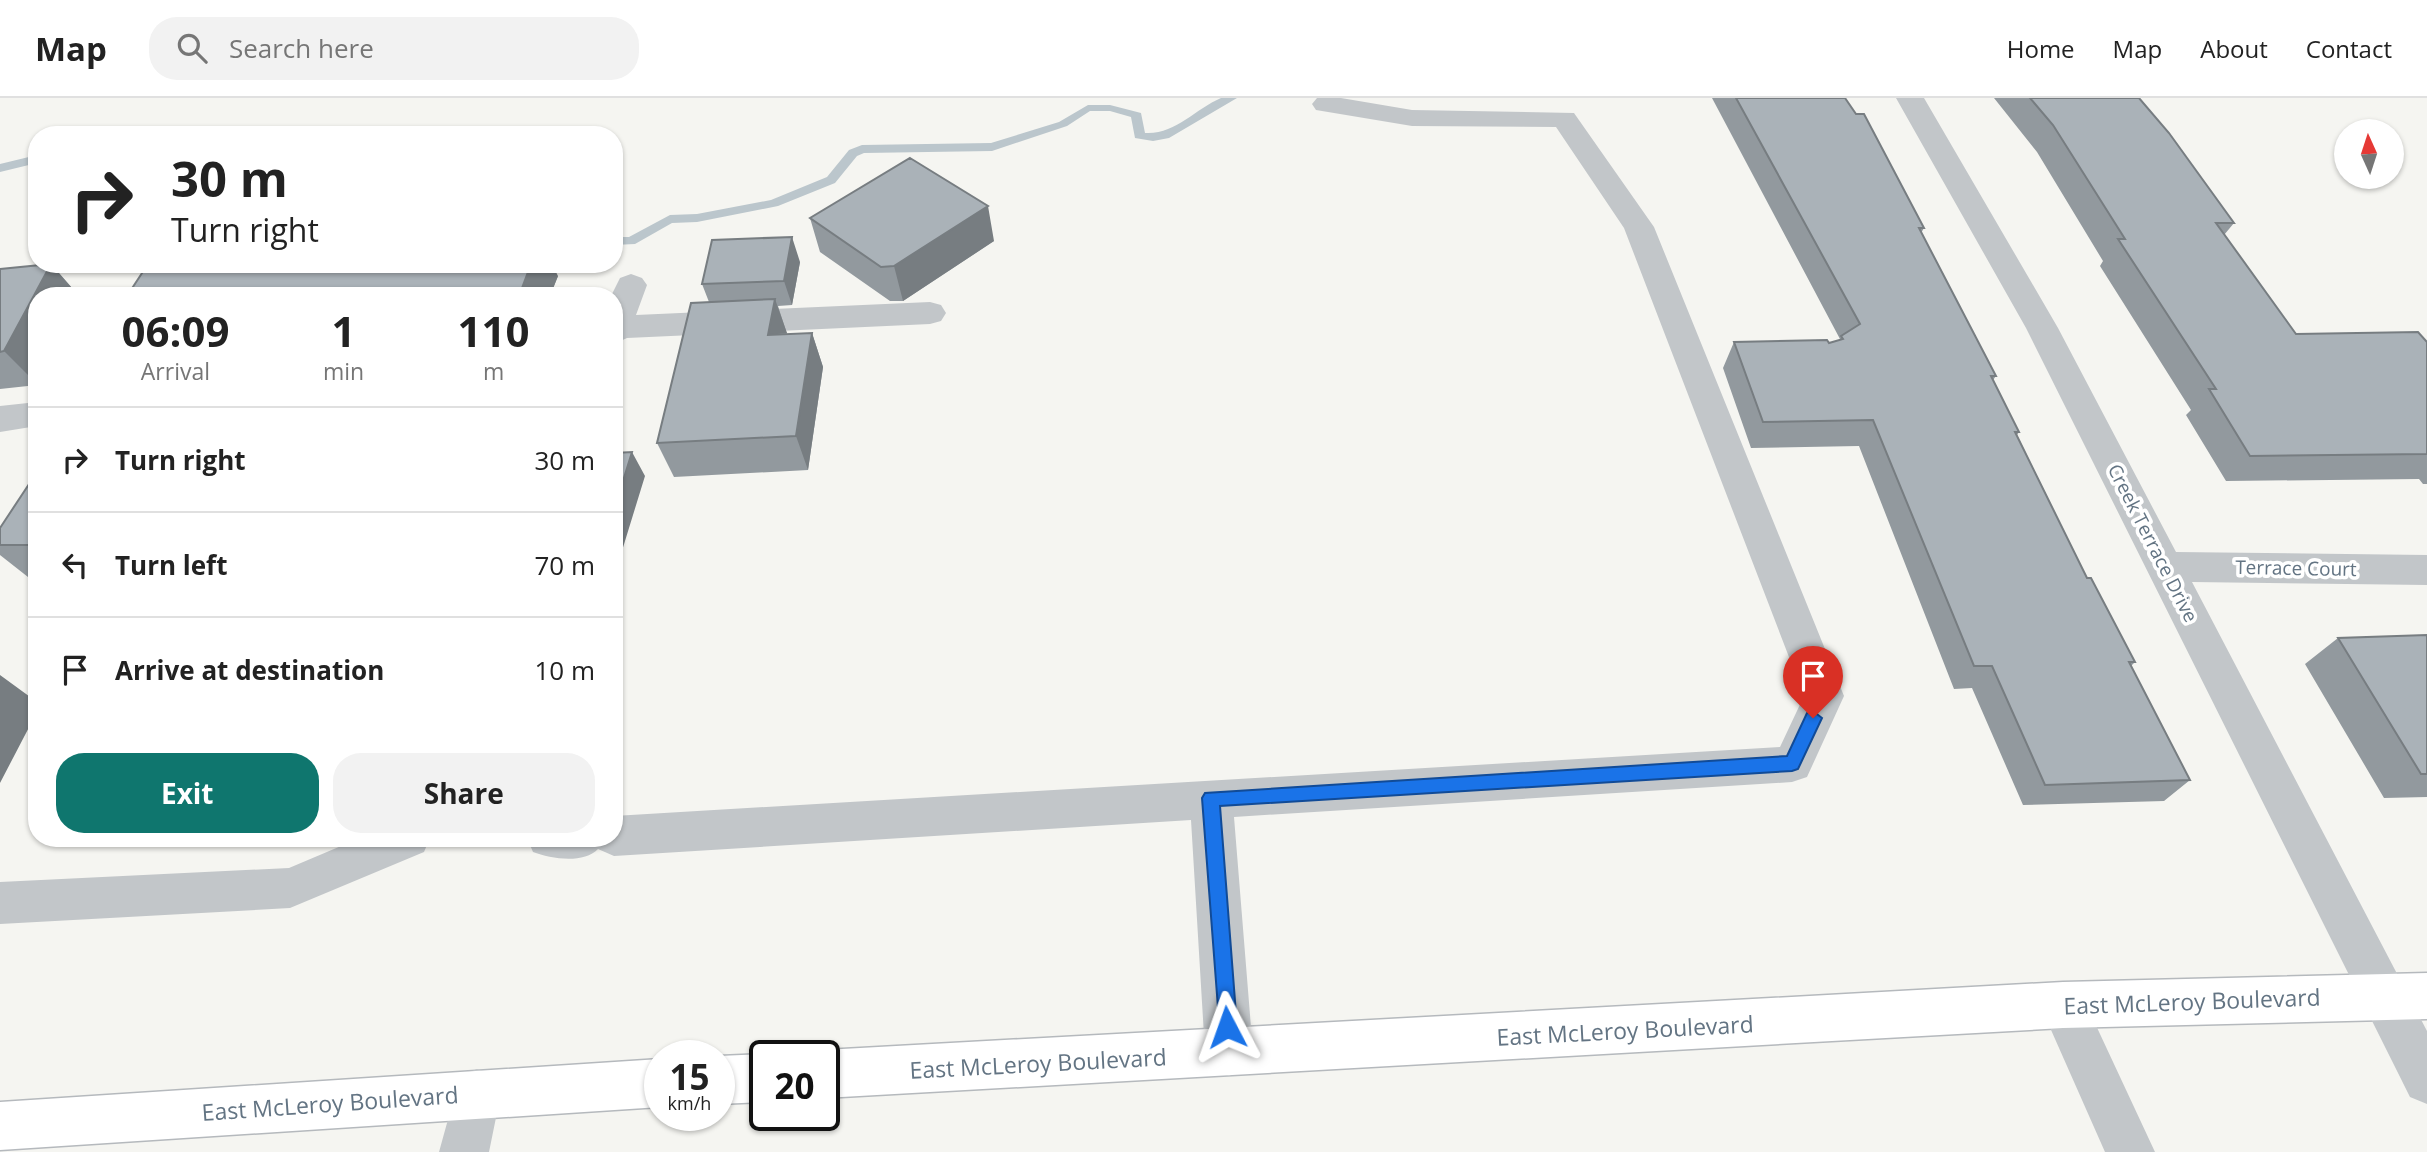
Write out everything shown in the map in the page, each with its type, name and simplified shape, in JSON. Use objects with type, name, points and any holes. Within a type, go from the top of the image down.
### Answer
[{"type":"main road","name":"East McLeroy Boulevard","points":[[840,1073],[2063,1005],[2406,995]]},
{"type":"main road","name":"East McLeroy Boulevard","points":[[0,1126],[644,1084]]},
{"type":"street","name":"Creek Terrace Drive","points":[[1910,98],[2042,328],[2165,567],[2406,995],[2427,1080]]},
{"type":"street","points":[[623,835],[1792,764],[1824,696],[1639,227],[1564,119],[1412,118],[1326,104]]},
{"type":"street","points":[[623,308],[631,285]]},
{"type":"street","points":[[623,330],[930,313]]},
{"type":"street","points":[[0,419],[28,415]]},
{"type":"street","name":"Terrace Court","points":[[2165,567],[2427,570]]},
{"type":"street","points":[[1211,798],[1229,1052]]},
{"type":"street","points":[[0,903],[290,888],[388,847]]},
{"type":"street","points":[[2063,1005],[2130,1152]]},
{"type":"street","points":[[464,1152],[477,1093]]},
{"type":"building","points":[[1736,98],[1845,98],[1856,114],[1864,114],[1924,228],[1919,228],[1996,376],[1991,376],[2019,432],[2015,432],[2087,578],[2091,578],[2135,662],[2129,662],[2190,780],[2045,785],[1992,666],[1974,666],[1873,420],[1763,422],[1734,342],[1827,340],[1829,343],[1843,339],[1841,336],[1860,324]]},
{"type":"building","points":[[2030,98],[2139,98],[2169,133],[2234,223],[2216,223],[2296,334],[2418,332],[2427,342],[2427,454],[2250,456],[2209,389],[2216,389],[2118,239],[2125,239],[2053,125]]},
{"type":"building","points":[[910,158],[988,206],[894,266],[881,267],[810,218]]},
{"type":"building","points":[[792,237],[784,281],[702,284],[712,240]]},
{"type":"building","points":[[28,266],[28,273],[46,273],[39,287],[28,287],[28,307],[4,351],[0,352],[0,269]]},
{"type":"building","points":[[142,273],[528,273],[522,287],[133,287]]},
{"type":"building","points":[[775,299],[768,335],[812,333],[796,436],[657,443],[691,303]]},
{"type":"building","points":[[623,452],[632,452],[623,481]]},
{"type":"building","points":[[28,486],[28,545],[0,545],[0,528]]},
{"type":"building","points":[[2427,635],[2427,774],[2421,774],[2338,638]]},
{"type":"waterway","points":[[623,241],[631,241],[670,219],[697,218],[774,203],[831,180],[853,153],[862,149],[992,147],[1063,124],[1088,108],[1110,108],[1137,115],[1139,136],[1153,137],[1176,131],[1231,98]]},
{"type":"waterway","points":[[0,168],[28,161]]},
{"type":"route","points":[[1227,1027],[1211,798],[1792,764],[1813,718]]}]
